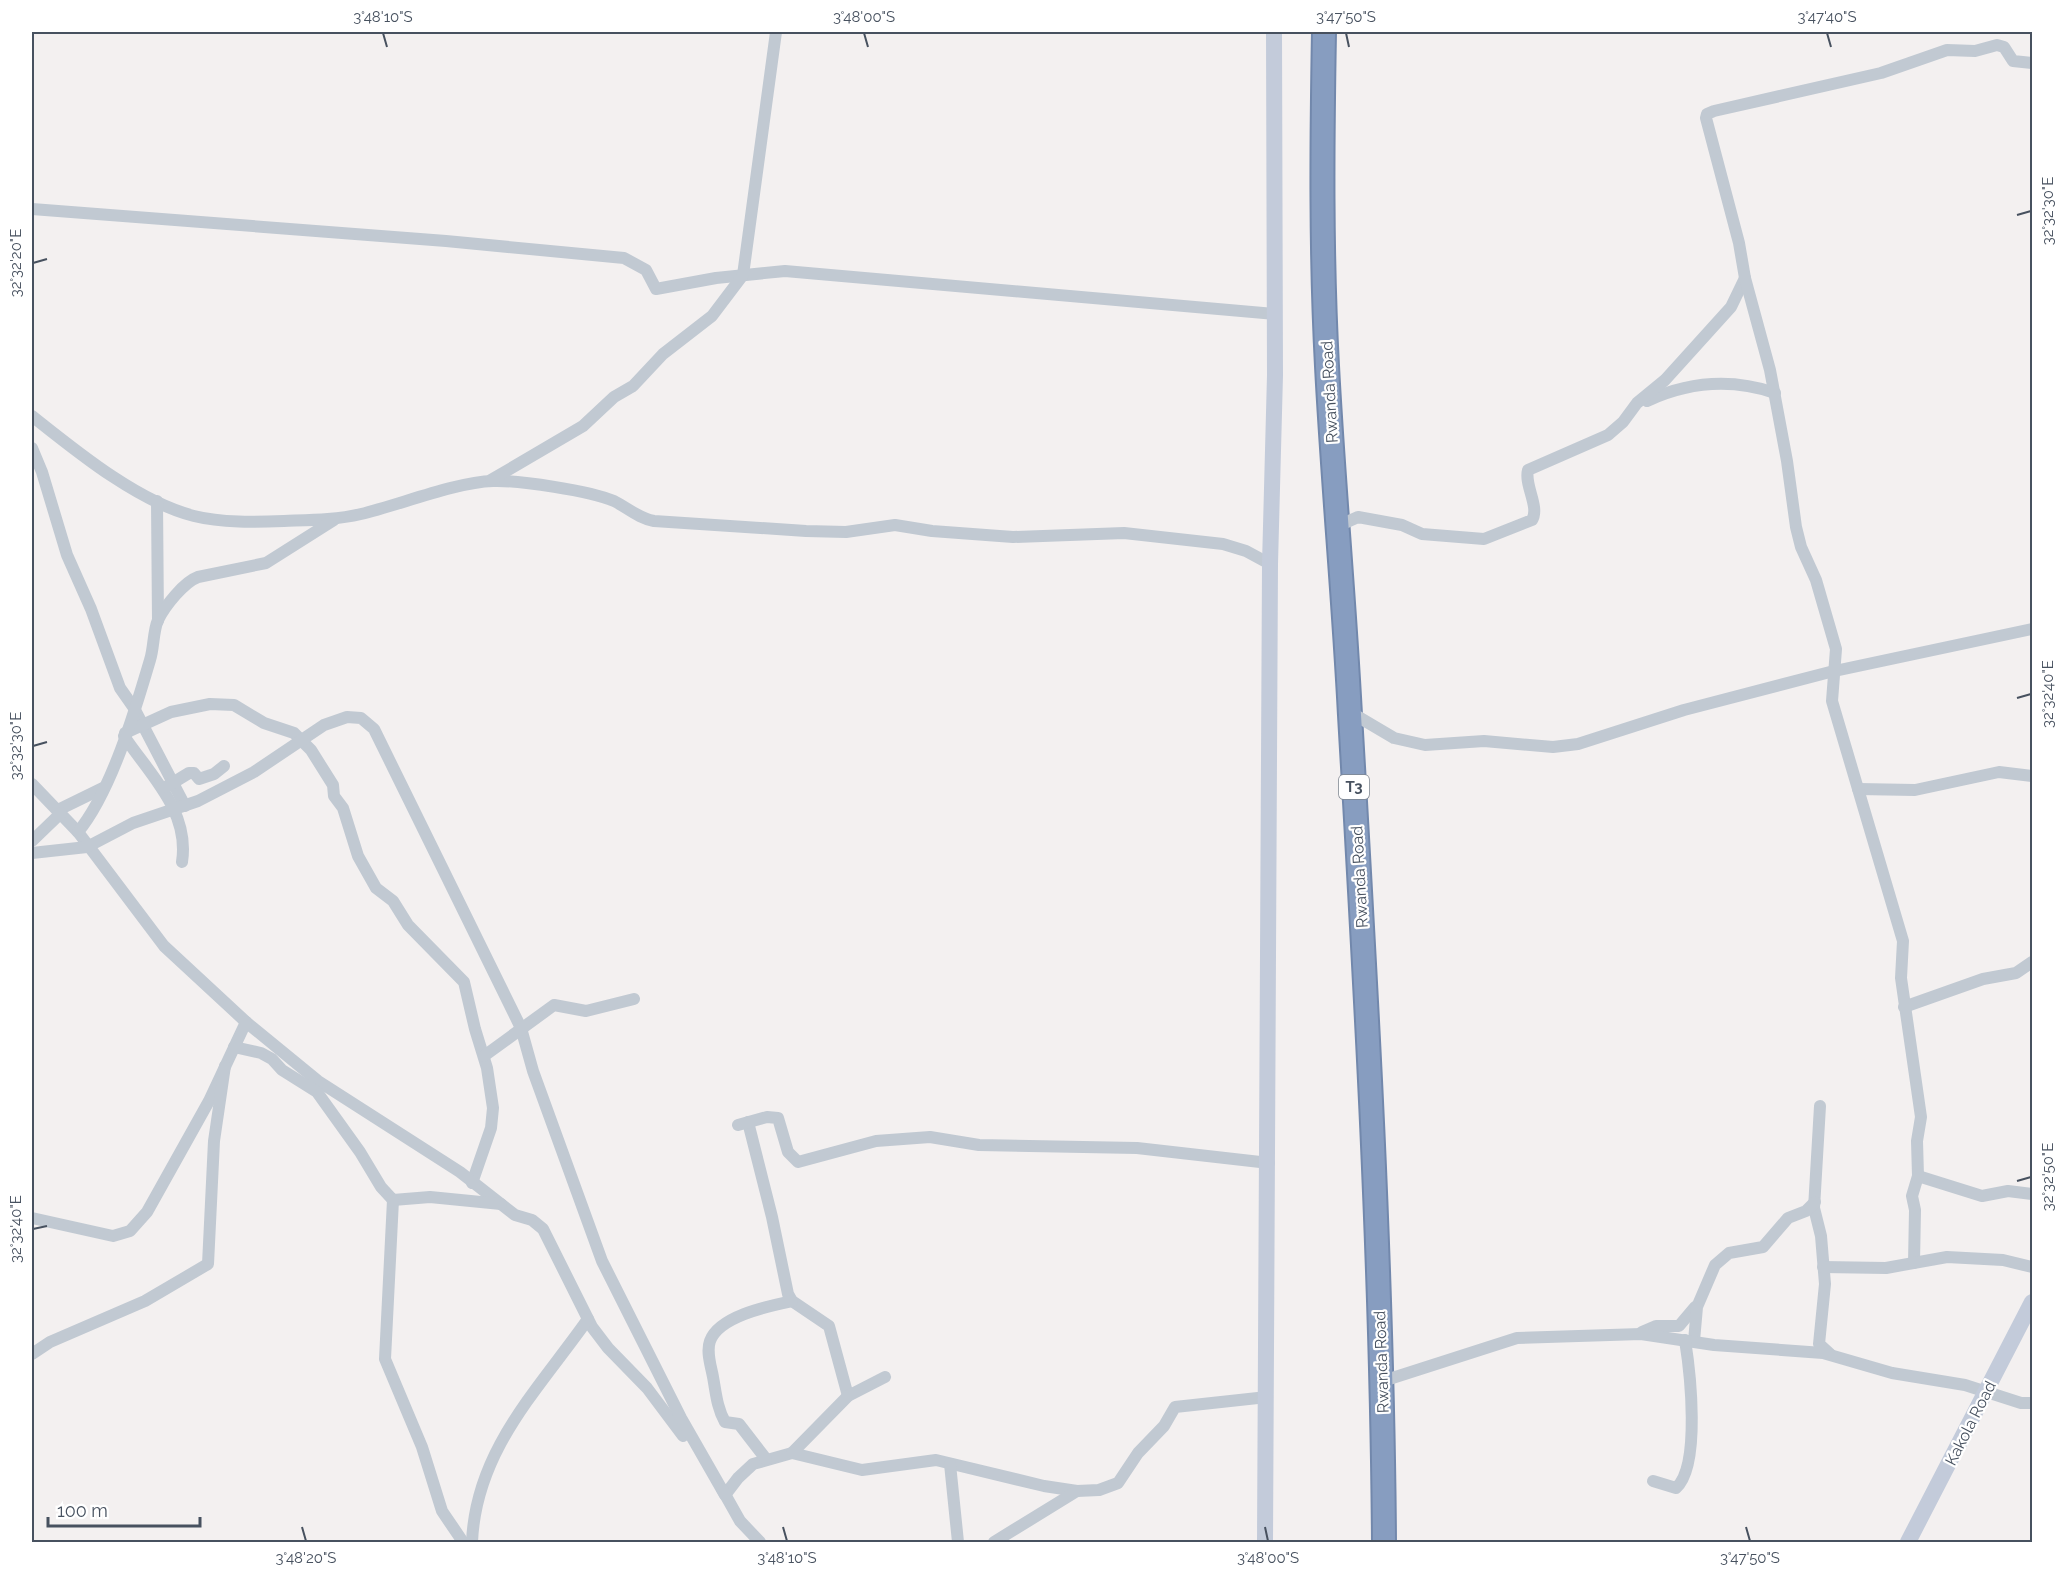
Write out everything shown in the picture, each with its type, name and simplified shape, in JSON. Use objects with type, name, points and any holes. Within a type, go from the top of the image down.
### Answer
[{"type":"highway","name":"Rwanda Road","points":[[1324,32],[1323,193],[1326,343],[1350,712],[1383,1382],[1384,1542]]},
{"type":"street","points":[[490,481],[583,426],[614,397],[633,386],[663,354],[712,316],[743,275],[776,32]]},
{"type":"street","points":[[1265,1542],[1274,32]]},
{"type":"street","points":[[1914,1263],[1915,1210],[1912,1196],[1918,1176],[1920,1104],[1904,1007],[1900,960],[1903,941],[1832,702],[1836,671],[1834,642],[1816,580],[1801,547],[1796,527],[1775,393],[1744,278],[1739,243],[1707,118],[1709,112],[1881,73],[1947,50],[1975,51],[1997,45],[2004,47],[2013,61],[2032,63]]},
{"type":"street","points":[[32,209],[446,241],[624,258],[646,270],[656,289],[743,275],[785,271],[1274,314]]},
{"type":"street","points":[[1338,526],[1358,517],[1402,525],[1422,534],[1489,538],[1534,518],[1526,478],[1530,468],[1597,442],[1623,422],[1635,406],[1665,380],[1731,307],[1744,278]]},
{"type":"street","points":[[1635,406],[1669,391],[1705,383],[1737,384],[1775,393]]},
{"type":"street","points":[[32,416],[75,451],[157,501],[188,514],[208,519],[333,520],[490,481],[526,482],[613,501],[644,519],[654,521],[846,532],[895,525],[942,532],[1013,537],[1124,533],[1223,544],[1246,551],[1270,564]]},
{"type":"street","points":[[32,448],[42,472],[67,555],[91,609],[120,688],[134,708],[167,786],[180,808],[183,832],[182,862]]},
{"type":"street","points":[[78,832],[90,817],[103,788],[152,654],[158,621],[157,501]]},
{"type":"street","points":[[158,621],[193,579],[266,563],[333,520]]},
{"type":"street","points":[[1350,712],[1394,738],[1425,745],[1484,741],[1553,747],[1578,744],[1684,710],[1836,671],[2032,629]]},
{"type":"street","points":[[124,734],[171,712],[210,704],[234,705],[254,719],[283,728],[301,739],[333,786],[334,796],[343,808],[358,856],[376,888],[393,901],[408,925],[464,982],[471,1018],[484,1056],[493,1108],[491,1128],[472,1183]]},
{"type":"street","points":[[32,853],[87,847],[132,823],[160,812],[180,808],[254,772],[301,739],[347,717],[361,718],[374,729],[419,825],[521,1028],[533,1071],[602,1261],[681,1418],[740,1521],[760,1542]]},
{"type":"street","points":[[124,734],[167,786]]},
{"type":"street","points":[[167,786],[189,773],[199,779],[207,777],[224,766]]},
{"type":"street","points":[[1858,789],[1915,790],[1999,772],[2032,776]]},
{"type":"street","points":[[32,784],[78,832],[87,847],[164,946],[246,1022],[318,1081],[460,1172],[515,1215],[532,1220],[547,1234],[588,1318],[608,1348],[634,1374],[675,1424],[723,1492]]},
{"type":"street","points":[[32,841],[59,812],[103,788]]},
{"type":"street","points":[[1904,1007],[1983,979],[2016,973],[2032,962]]},
{"type":"street","points":[[484,1056],[554,1005],[586,1011],[634,999]]},
{"type":"street","points":[[32,1218],[113,1236],[121,1235],[136,1226],[161,1190],[246,1022]]},
{"type":"street","points":[[234,1047],[261,1053],[272,1059],[282,1070],[317,1092],[360,1152],[381,1187],[393,1200],[385,1359],[422,1447],[442,1510],[463,1542]]},
{"type":"street","points":[[32,1354],[50,1342],[145,1301],[208,1264],[214,1141],[225,1066]]},
{"type":"street","points":[[1820,1106],[1814,1208],[1821,1236],[1825,1284],[1819,1344],[1831,1355]]},
{"type":"street","points":[[848,1396],[830,1326],[792,1301],[785,1287],[772,1217],[743,1123],[773,1116],[778,1118],[788,1152],[798,1162],[876,1142],[930,1137],[979,1144],[1137,1148],[1269,1163]]},
{"type":"street","points":[[1918,1176],[1982,1196],[2008,1191],[2032,1194]]},
{"type":"street","points":[[393,1200],[430,1197],[501,1204]]},
{"type":"street","points":[[1653,1481],[1676,1488],[1684,1473],[1692,1422],[1690,1340],[1699,1301],[1715,1265],[1724,1257],[1744,1249],[1763,1247],[1788,1218],[1806,1211],[1815,1202]]},
{"type":"street","points":[[1823,1267],[1858,1269],[1914,1263],[1941,1257],[1989,1258],[2019,1262],[2032,1267]]},
{"type":"street","points":[[766,1459],[739,1424],[725,1422],[718,1410],[709,1356],[710,1342],[721,1328],[738,1316],[792,1301]]},
{"type":"street","points":[[1636,1334],[1656,1326],[1679,1326],[1699,1301]]},
{"type":"street","name":"Kakola Road","points":[[1908,1542],[2032,1302]]},
{"type":"street","points":[[472,1542],[473,1522],[482,1481],[502,1439],[541,1379],[588,1318]]},
{"type":"street","points":[[1383,1382],[1517,1338],[1636,1334],[1831,1355],[1892,1373],[1965,1385],[2027,1403],[2032,1414]]},
{"type":"street","points":[[792,1453],[848,1396],[885,1377]]},
{"type":"street","points":[[723,1492],[746,1469],[766,1459],[792,1453],[862,1470],[884,1469],[928,1460],[1077,1491],[1099,1490],[1118,1483],[1138,1454],[1164,1426],[1175,1407],[1266,1397]]},
{"type":"street","points":[[950,1464],[958,1542]]},
{"type":"street","points":[[994,1542],[1077,1491]]}]
